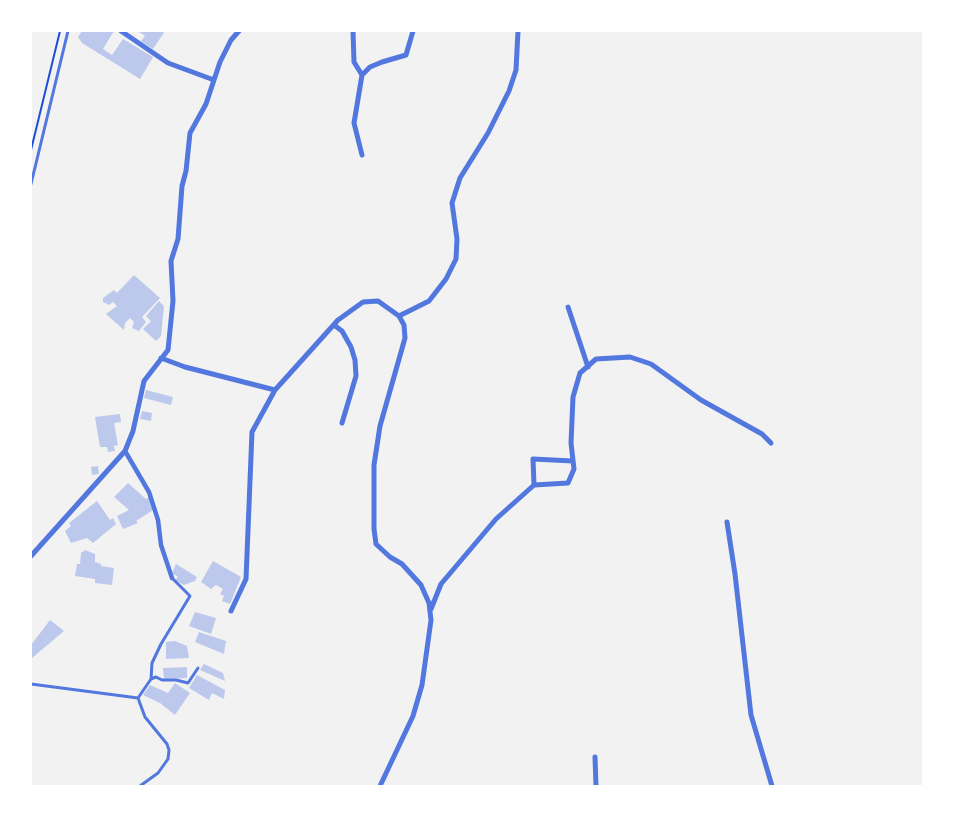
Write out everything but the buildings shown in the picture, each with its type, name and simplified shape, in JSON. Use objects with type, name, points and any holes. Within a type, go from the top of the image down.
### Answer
[{"type":"street","points":[[121,31],[168,63],[214,80]]},
{"type":"street","points":[[31,556],[125,451],[133,431],[144,382],[168,350],[173,301],[171,261],[178,239],[182,186],[186,171],[190,133],[206,104],[231,40],[238,31]]},
{"type":"street","points":[[353,31],[354,62],[362,75],[354,123],[362,155]]},
{"type":"street","points":[[362,75],[382,62],[406,55],[413,31]]},
{"type":"street","points":[[399,316],[429,301],[446,279],[456,259],[457,239],[452,203],[460,178],[488,133],[509,91],[516,70],[518,31]]},
{"type":"street","points":[[231,611],[246,579],[252,432],[275,390],[334,325],[363,302],[378,302],[399,316],[404,325],[405,338],[380,426],[374,465],[374,529],[376,544],[390,557],[402,564],[421,585],[429,603],[430,612],[428,651],[422,685],[413,716],[380,786]]},
{"type":"street","points":[[568,306],[588,367]]},
{"type":"street","points":[[334,325],[342,331],[351,347],[355,360],[356,376],[342,423]]},
{"type":"street","points":[[430,612],[441,584],[496,519],[534,485],[568,483],[574,469],[573,396],[580,374],[596,359],[630,357],[651,364],[701,400],[762,434],[771,444]]},
{"type":"street","points":[[161,358],[185,367],[275,390]]},
{"type":"street","points":[[125,451],[149,492],[158,520],[161,545],[172,578]]},
{"type":"street","points":[[534,485],[533,459],[573,461]]},
{"type":"street","points":[[727,522],[735,574],[751,716],[772,786]]},
{"type":"street","points":[[595,757],[596,786]]},
{"type":"lane","points":[[31,184],[68,31]]},
{"type":"lane","points":[[138,698],[151,680],[152,663],[161,644],[190,596],[172,578]]},
{"type":"lane","points":[[151,680],[156,678],[188,684],[198,668]]},
{"type":"lane","points":[[31,684],[138,698]]},
{"type":"lane","points":[[138,698],[145,717],[167,744],[169,750],[168,759],[158,773],[140,786]]},
{"type":"path","points":[[31,150],[60,31]]}]
